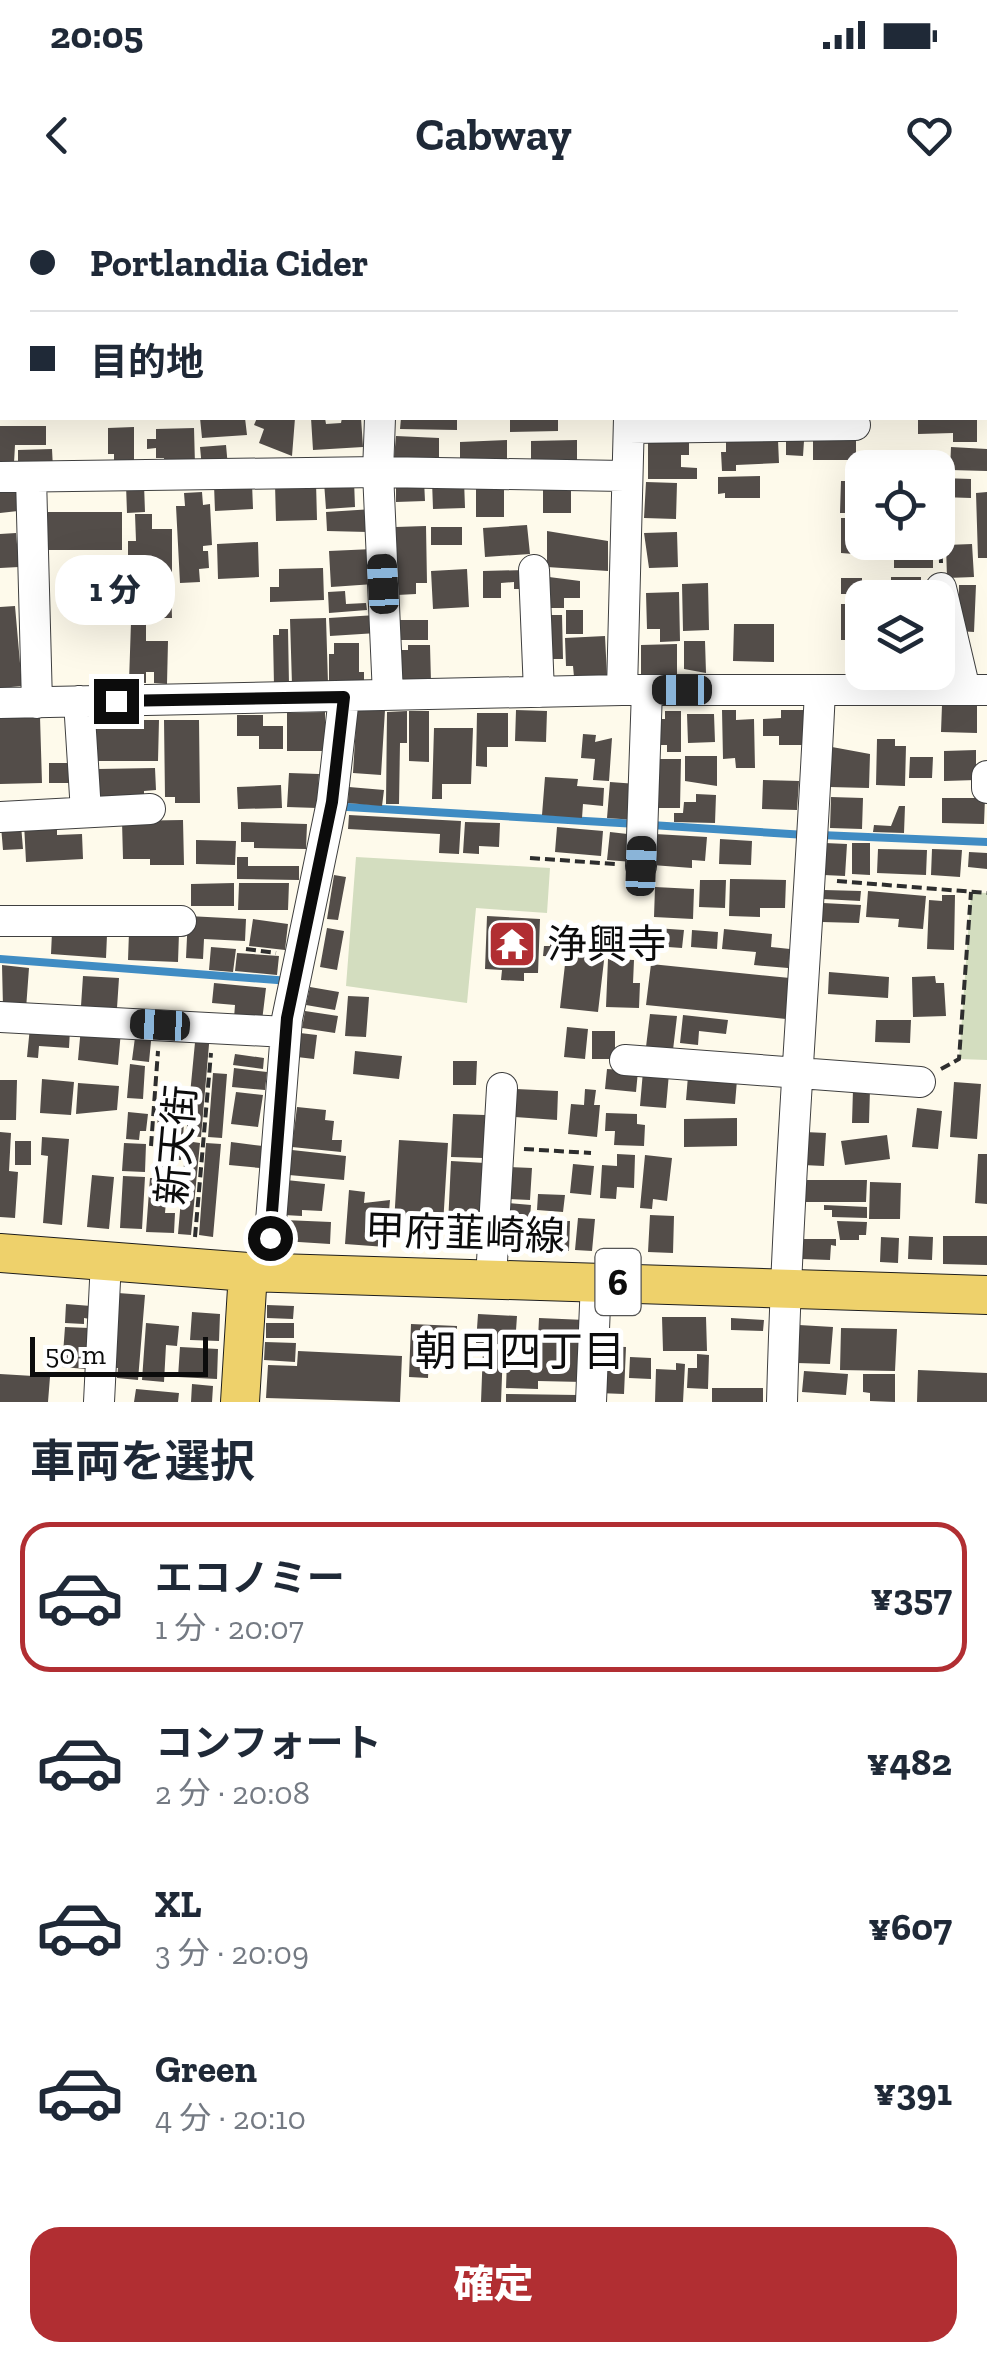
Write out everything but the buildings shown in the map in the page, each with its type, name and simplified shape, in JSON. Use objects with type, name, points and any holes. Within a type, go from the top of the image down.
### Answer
[{"type":"main road","name":"甲府韮崎線","points":[[0,1253],[258,1272],[987,1294]]},
{"type":"main road","points":[[240,1402],[258,1272]]},
{"type":"street","points":[[380,420],[378,472],[388,695]]},
{"type":"street","points":[[641,866],[624,476],[629,423],[855,425]]},
{"type":"street","points":[[0,477],[378,472],[624,476]]},
{"type":"street","points":[[31,477],[37,702]]},
{"type":"street","points":[[534,570],[539,692]]},
{"type":"street","points":[[0,704],[634,690],[976,690],[955,629]]},
{"type":"street","points":[[782,1402],[795,1074],[812,879],[820,690]]},
{"type":"street","points":[[258,1272],[286,1032],[332,802],[344,697]]},
{"type":"street","points":[[78,702],[86,812]]},
{"type":"street","points":[[987,776],[987,788]]},
{"type":"street","points":[[0,817],[150,809]]},
{"type":"street","points":[[0,921],[181,922]]},
{"type":"street","points":[[0,1017],[286,1032]]},
{"type":"street","points":[[626,1060],[920,1082]]},
{"type":"street","points":[[491,1279],[502,1088]]},
{"type":"street","points":[[98,1402],[106,1261]]},
{"type":"street","points":[[591,1402],[596,1282]]},
{"type":"path","points":[[530,858],[641,866]]},
{"type":"path","points":[[812,879],[987,893]]},
{"type":"path","points":[[920,1082],[959,1059],[971,892]]},
{"type":"path","points":[[151,1146],[160,1025]]},
{"type":"path","name":"新天街","points":[[193,1268],[214,1028]]},
{"type":"path","points":[[499,1148],[591,1152]]},
{"type":"green space","points":[[356,857],[550,868],[547,913],[476,908],[467,1003],[346,986]]},
{"type":"green space","points":[[971,892],[987,893],[987,1060],[959,1059]]},
{"type":"waterway","points":[[347,807],[637,824]]},
{"type":"waterway","points":[[651,825],[806,835]]},
{"type":"waterway","points":[[820,835],[987,842]]},
{"type":"waterway","points":[[0,959],[290,981]]},
{"type":"place","name":"浄興寺","points":[[512,944]]},
{"type":"district","name":"朝日四丁目","points":[[520,1351]]},
{"type":"route","points":[[116,701],[344,697],[332,802],[287,1018],[270,1238]]}]
